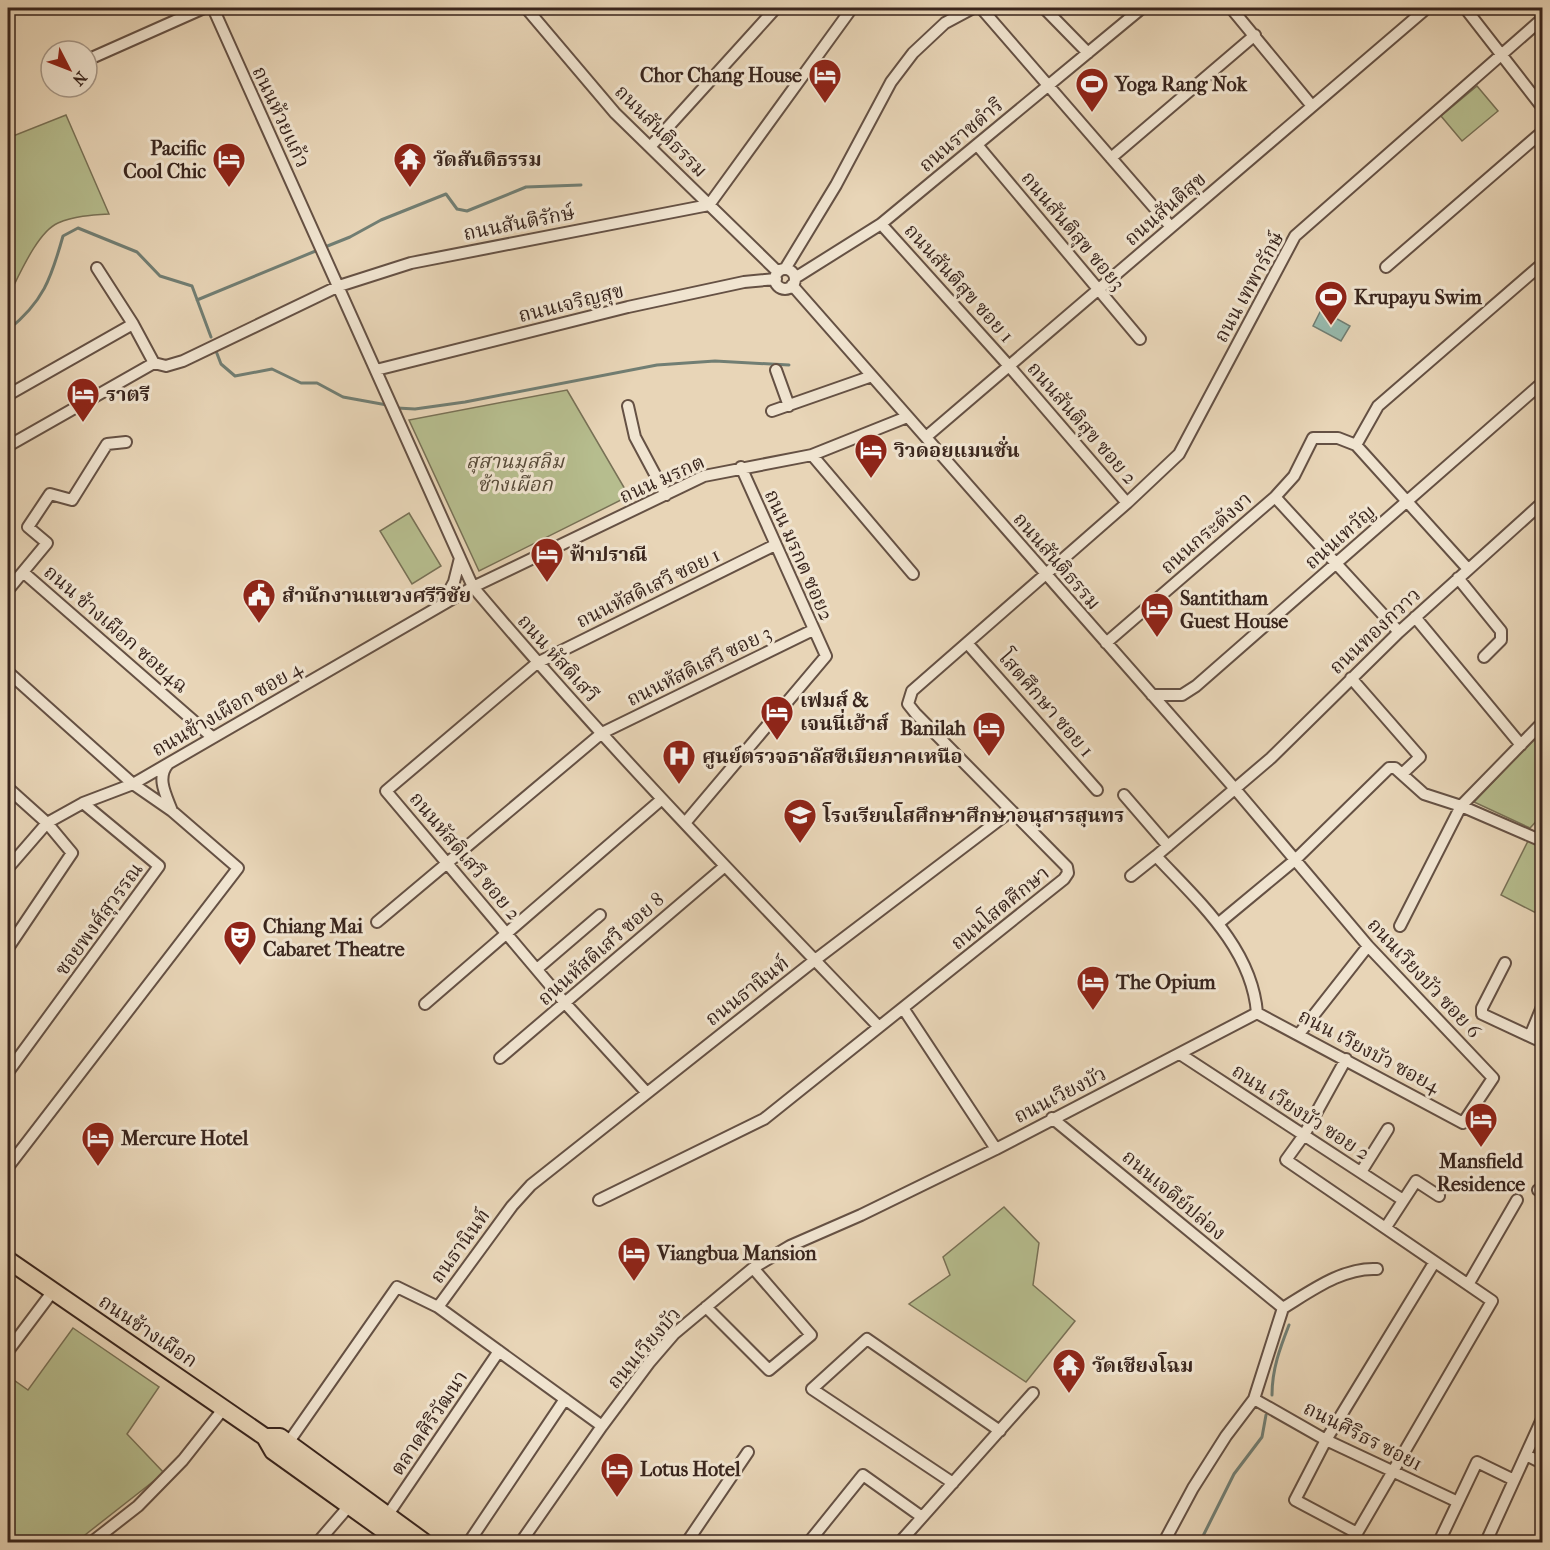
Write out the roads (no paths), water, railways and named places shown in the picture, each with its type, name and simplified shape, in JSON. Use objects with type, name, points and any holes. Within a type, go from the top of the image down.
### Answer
[{"type":"main road","name":"ถนนช้างเผือก","points":[[8,1260],[265,1437],[273,1451],[400,1542]]},
{"type":"main road","name":"ถนนช้างเผือก","points":[[265,1437],[280,1437],[424,1542]]},
{"type":"street","points":[[99,55],[212,8]]},
{"type":"street","name":"ถนนห้วยแก้ว","points":[[212,8],[318,241]]},
{"type":"street","name":"ถนนสันติธรรม","points":[[526,8],[615,113],[780,273],[792,272],[794,282],[907,417],[1295,860]]},
{"type":"street","points":[[650,147],[776,8]]},
{"type":"street","points":[[709,205],[852,8]]},
{"type":"street","points":[[794,282],[782,288],[780,273],[836,185],[891,82],[913,53],[945,23],[973,8]]},
{"type":"street","points":[[981,8],[1170,227]]},
{"type":"street","points":[[1044,8],[1088,53]]},
{"type":"street","name":"ถนนราชดำริ","points":[[794,282],[881,224],[1142,8]]},
{"type":"street","points":[[1231,8],[1312,106]]},
{"type":"street","name":"ถนนสันติสุข","points":[[926,438],[1427,8]]},
{"type":"street","points":[[1465,8],[1542,107]]},
{"type":"street","name":"ถนน เทพารักษ์","points":[[1044,573],[1127,503],[1179,454],[1295,236],[1542,19]]},
{"type":"street","points":[[1112,158],[1255,35]]},
{"type":"street","points":[[1386,267],[1542,132]]},
{"type":"street","name":"ถนนสันติสุข ซอย3","points":[[978,146],[1140,339]]},
{"type":"street","name":"ถนนสันติรักษ์","points":[[339,286],[411,263],[709,205]]},
{"type":"street","name":"ถนนสันติสุข ซอย 1","points":[[881,224],[1009,366]]},
{"type":"street","name":"ถนน หัสดิเสวี","points":[[318,241],[473,587],[537,663],[602,734],[879,1027]]},
{"type":"street","points":[[1468,568],[1356,445],[1378,406],[1542,264]]},
{"type":"street","points":[[97,268],[133,324],[154,363]]},
{"type":"street","name":"ถนนเจริญสุข","points":[[376,370],[628,307],[780,273]]},
{"type":"street","points":[[8,446],[154,363],[166,366],[183,361],[339,286]]},
{"type":"street","points":[[8,395],[133,324]]},
{"type":"street","name":"ถนนสันติสุข ซอย 2","points":[[1009,366],[1127,503]]},
{"type":"street","points":[[776,370],[789,406]]},
{"type":"street","points":[[772,411],[872,376]]},
{"type":"street","name":"ถนนเทวัญ","points":[[1152,695],[1182,695],[1196,686],[1542,383]]},
{"type":"street","points":[[628,406],[635,437],[666,495]]},
{"type":"street","name":"ถนน มรกต","points":[[473,587],[704,476],[812,455],[907,417]]},
{"type":"street","name":"ถนนกระดังงา","points":[[1106,644],[1275,497],[1294,476],[1313,438],[1338,438],[1356,445]]},
{"type":"street","points":[[8,590],[47,543],[28,527],[50,494],[72,500],[107,444],[126,442]]},
{"type":"street","points":[[812,455],[912,574]]},
{"type":"street","name":"ถนน มรกต ซอย2","points":[[685,823],[826,656],[741,467]]},
{"type":"street","points":[[1275,497],[1399,632]]},
{"type":"street","name":"ถนนทองกวาว","points":[[1131,876],[1236,790],[1399,632],[1542,503]]},
{"type":"street","name":"ถนนหัสดิเสวี ซอย 1","points":[[537,663],[775,545]]},
{"type":"street","points":[[442,605],[454,582],[460,558]]},
{"type":"street","name":"ถนน ช้างเผือก ซอย4ฉ","points":[[23,572],[212,737]]},
{"type":"street","name":"ถนนโสตศึกษา","points":[[599,1200],[764,1119],[1068,873],[1067,867],[908,704],[912,691],[1044,573]]},
{"type":"street","points":[[1458,578],[1501,631],[1502,640],[1484,657]]},
{"type":"street","name":"ถนนช้างเผือก ซอย 4","points":[[8,868],[47,823],[83,803],[133,784],[473,587]]},
{"type":"street","points":[[1415,617],[1521,745]]},
{"type":"street","name":"ถนนหัสดิเสวี ซอย 3","points":[[377,922],[602,734],[813,630]]},
{"type":"street","name":"โสตศึกษา ซอย 1","points":[[967,643],[1097,790]]},
{"type":"street","name":"ถนนหัสดิเสวี ซอย 2","points":[[537,663],[386,790],[565,1003],[647,1093]]},
{"type":"street","points":[[8,672],[133,784],[172,811],[238,868],[8,1167]]},
{"type":"street","points":[[1351,678],[1420,757],[1402,774]]},
{"type":"street","points":[[1400,926],[1461,806],[1542,723]]},
{"type":"street","points":[[171,761],[164,769],[162,780],[172,811]]},
{"type":"street","points":[[1219,923],[1295,860],[1389,768],[1402,774],[1424,794],[1461,806],[1542,841]]},
{"type":"street","points":[[8,788],[47,823],[72,853],[8,948]]},
{"type":"street","points":[[1124,795],[1168,846]]},
{"type":"street","points":[[425,1004],[662,799]]},
{"type":"street","name":"ซอยพงศ์สุวรรณ","points":[[8,1071],[159,866],[83,803]]},
{"type":"street","name":"ถนนธานินท์","points":[[512,1206],[531,1185],[815,960],[1011,812]]},
{"type":"street","points":[[1156,856],[1219,923],[1251,980],[1257,1013]]},
{"type":"street","name":"ถนนเวียงบัว ซอย 6","points":[[1295,860],[1368,946],[1493,1078],[1463,1123]]},
{"type":"street","name":"ถนนหัสดิเสวี ซอย 8","points":[[500,1058],[725,866]]},
{"type":"street","points":[[537,969],[600,915]]},
{"type":"street","points":[[1299,1034],[1368,946]]},
{"type":"street","points":[[1505,963],[1482,1008],[1482,1014],[1542,1042]]},
{"type":"street","points":[[1530,1036],[1542,1007]]},
{"type":"street","points":[[903,1008],[996,1149]]},
{"type":"street","name":"ถนน เวียงบัว ซอย4","points":[[1257,1013],[1463,1123]]},
{"type":"street","name":"ถนนเวียงบัว","points":[[521,1542],[602,1425],[674,1334],[753,1268],[790,1246],[861,1215],[996,1149],[1257,1013]]},
{"type":"street","name":"ถนน เวียงบัว ซอย 2","points":[[1180,1054],[1403,1200]]},
{"type":"street","points":[[1346,1059],[1304,1135],[1286,1160],[1386,1227],[1434,1263],[1469,1283],[1492,1301],[1357,1533],[1295,1500],[1326,1440],[1434,1263]]},
{"type":"street","name":"ถนนเจดีย์ปล่อง","points":[[1052,1118],[1283,1308]]},
{"type":"street","points":[[1361,1172],[1388,1130]]},
{"type":"street","points":[[1386,1227],[1416,1181],[1438,1196]]},
{"type":"street","points":[[1469,1283],[1517,1200]]},
{"type":"street","name":"ถนธานินท์","points":[[438,1307],[512,1206]]},
{"type":"street","points":[[706,1307],[769,1370],[811,1335],[753,1268]]},
{"type":"street","points":[[1164,1542],[1220,1444],[1254,1399],[1283,1308],[1333,1279],[1355,1271],[1377,1269]]},
{"type":"street","points":[[288,1443],[397,1287],[438,1307],[602,1425]]},
{"type":"street","points":[[8,1351],[53,1291]]},
{"type":"street","points":[[953,1483],[812,1389],[867,1339],[1000,1431]]},
{"type":"street","name":"ตลาดศิริวัฒนา","points":[[387,1516],[500,1351]]},
{"type":"street","points":[[900,1542],[1033,1393]]},
{"type":"street","points":[[469,1542],[566,1399]]},
{"type":"street","name":"ถนนศิริธร ซอย1","points":[[1254,1399],[1326,1440],[1392,1473],[1458,1502]]},
{"type":"street","points":[[92,1542],[138,1506],[183,1460],[224,1408]]},
{"type":"street","points":[[1486,1542],[1542,1419]]},
{"type":"street","points":[[687,1542],[748,1452]]},
{"type":"street","points":[[1526,1455],[1542,1463]]},
{"type":"street","points":[[1439,1542],[1477,1462],[1515,1480]]},
{"type":"street","points":[[808,1542],[863,1475],[922,1517]]},
{"type":"street","points":[[318,1542],[349,1506]]},
{"type":"waterway","points":[[325,247],[350,237],[381,220],[446,194],[457,209],[467,211],[526,187],[581,185]]},
{"type":"waterway","points":[[8,330],[30,310],[44,289],[63,236],[78,228],[137,252],[160,276],[192,286],[211,337]]},
{"type":"waterway","points":[[197,300],[318,250]]},
{"type":"waterway","points":[[216,351],[221,364],[235,376],[272,369],[301,383],[317,383],[343,397],[387,405]]},
{"type":"waterway","points":[[397,408],[415,409],[465,402],[657,365],[715,361],[789,365]]},
{"type":"waterway","points":[[1272,1395],[1275,1367],[1289,1325]]},
{"type":"waterway","points":[[1200,1542],[1234,1474],[1262,1437],[1266,1415]]},
{"type":"place","name":"Chor Chang House","points":[[825,104]]},
{"type":"place","name":"Yoga Rang Nok","points":[[1092,113]]},
{"type":"place","name":"Pacific Cool Chic","points":[[229,188]]},
{"type":"place","name":"วัดสันติธรรม","points":[[410,188]]},
{"type":"place","name":"Krupayu Swim","points":[[1331,326]]},
{"type":"place","name":"ราตรี","points":[[83,423]]},
{"type":"place","name":"วิวดอยแมนชั่น","points":[[871,479]]},
{"type":"place","name":"ฟ้าปราณี","points":[[547,583]]},
{"type":"place","name":"สำนักงานแขวงศรีวิชัย","points":[[259,624]]},
{"type":"place","name":"Santitham Guest House","points":[[1157,638]]},
{"type":"place","name":"เฟมส์ & เจนนี่เฮ้าส์","points":[[777,741]]},
{"type":"place","name":"Banilah","points":[[989,757]]},
{"type":"place","name":"ศูนย์ตรวจธาลัสซีเมียภาคเหนือ","points":[[679,785]]},
{"type":"place","name":"โรงเรียนโสศึกษาศึกษาอนุสารสุนทร","points":[[800,844]]},
{"type":"place","name":"Chiang Mai Cabaret Theatre","points":[[240,966]]},
{"type":"place","name":"The Opium","points":[[1093,1011]]},
{"type":"place","name":"Mansfield Residence","points":[[1481,1148]]},
{"type":"place","name":"Mercure Hotel","points":[[98,1167]]},
{"type":"place","name":"Viangbua Mansion","points":[[634,1282]]},
{"type":"place","name":"วัดเชียงโฉม","points":[[1069,1394]]},
{"type":"place","name":"Lotus Hotel","points":[[617,1498]]},
{"type":"park label","name":"สุสานมุสลิม ช้างเผือก","points":[[515,472]]}]
